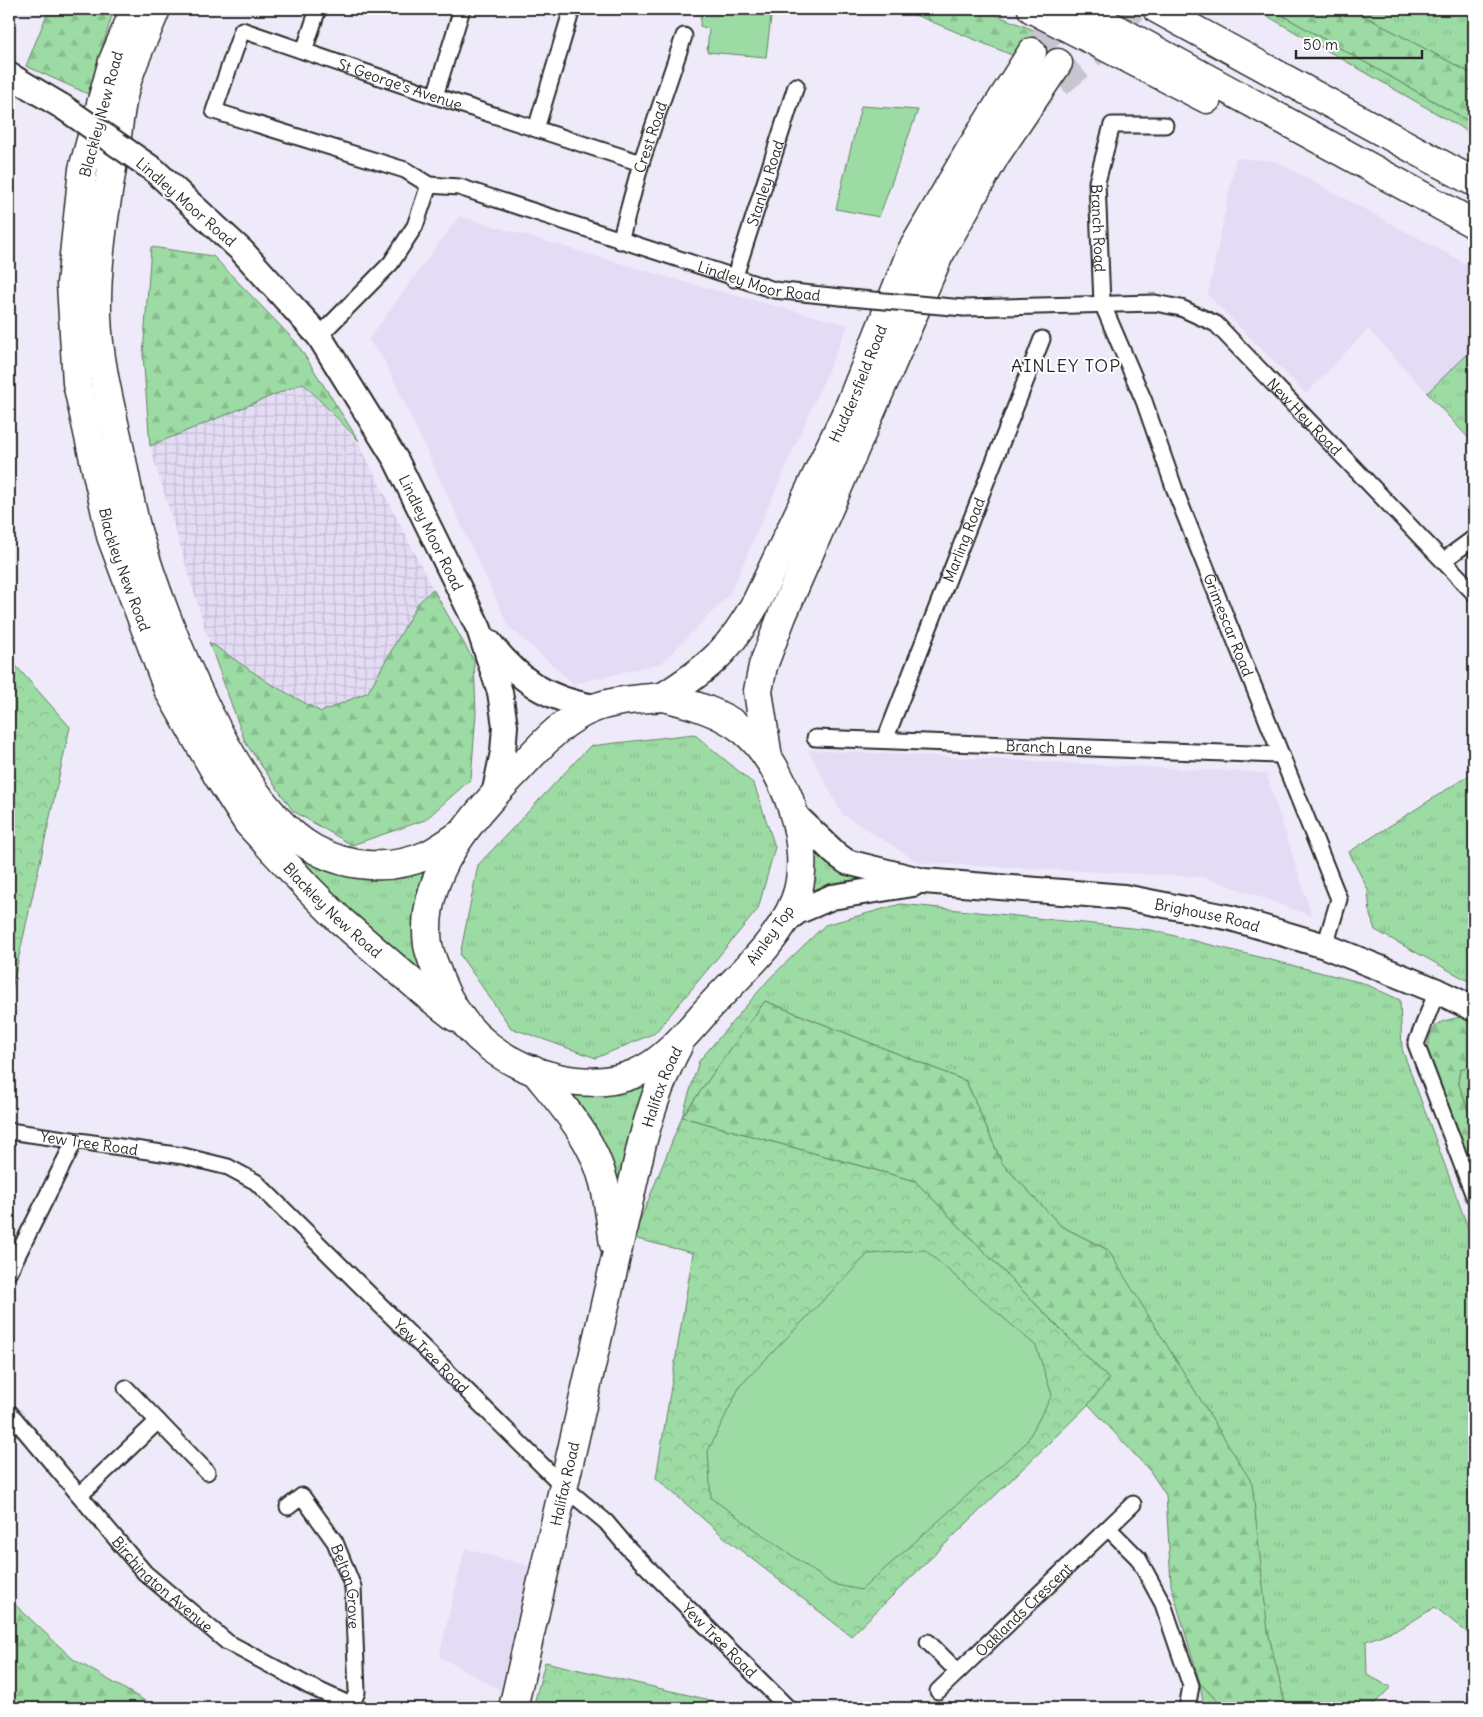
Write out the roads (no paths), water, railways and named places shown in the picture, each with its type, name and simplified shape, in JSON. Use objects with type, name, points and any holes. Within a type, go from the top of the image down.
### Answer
[{"type":"highway","name":"Blackley New Road","points":[[135,9],[114,60],[83,169],[71,284],[77,383],[111,536],[168,689],[219,778],[248,823],[340,920],[428,996],[462,1022]]},
{"type":"highway","name":"Blackley New Road","points":[[156,9],[125,88],[100,241],[97,317],[108,397],[138,534],[177,644],[207,710],[241,769],[287,829],[315,850],[338,859],[362,865],[398,864],[428,855],[466,831]]},
{"type":"highway","points":[[1032,9],[1235,113],[1427,198]]},
{"type":"highway","points":[[1080,9],[1474,224]]},
{"type":"highway","points":[[1157,9],[1474,182]]},
{"type":"highway","points":[[1187,9],[1314,94]]},
{"type":"highway","name":"Huddersfield Road","points":[[663,697],[702,672],[718,657],[743,627],[850,405],[911,252],[970,150],[1032,52]]},
{"type":"highway","name":"Huddersfield Road","points":[[768,758],[758,691],[763,666],[782,616],[836,496],[939,255],[995,156],[1058,73]]},
{"type":"highway","name":"Ainley Top","points":[[663,697],[694,704],[722,716],[743,730],[768,758],[783,783],[793,813],[802,852],[800,886],[794,903],[783,922],[754,959],[685,1034],[663,1056],[634,1074],[606,1080],[583,1082],[534,1070],[497,1053],[476,1037],[462,1022],[443,987],[428,947],[427,910],[434,883],[466,831],[494,795],[564,724],[595,707],[663,697]]},
{"type":"highway","name":"Halifax Road","points":[[513,1708],[617,1260],[642,1143],[654,1098],[666,1068],[685,1034]]},
{"type":"highway","name":"Halifax Road","points":[[534,1070],[571,1115],[595,1156],[604,1183],[617,1260]]},
{"type":"main road","name":"Lindley Moor Road","points":[[9,75],[63,107],[154,170],[242,251],[319,336],[396,460],[479,629],[504,711],[503,752],[494,795]]},
{"type":"main road","name":"Lindley Moor Road","points":[[479,629],[507,665],[522,678],[558,699],[595,707]]},
{"type":"main road","points":[[793,813],[847,862],[924,881]]},
{"type":"main road","name":"Brighouse Road","points":[[924,881],[1124,897],[1231,918],[1325,946],[1437,991],[1474,1009]]},
{"type":"main road","points":[[783,922],[797,912],[832,898],[883,888],[899,888],[924,881]]},
{"type":"street","points":[[304,51],[318,9]]},
{"type":"street","points":[[435,96],[462,9]]},
{"type":"street","points":[[536,129],[572,9]]},
{"type":"street","name":"St George's Avenue","points":[[214,111],[242,30],[435,96],[641,163]]},
{"type":"street","name":"Crest Road","points":[[620,241],[641,163],[684,36]]},
{"type":"street","name":"Stanley Road","points":[[734,279],[796,86]]},
{"type":"street","name":"Lindley Moor Road","points":[[214,111],[404,170],[429,185],[459,188],[734,279],[774,290],[964,308],[1102,303]]},
{"type":"street","name":"Branch Road","points":[[1102,303],[1097,182],[1112,125],[1165,125]]},
{"type":"street","points":[[319,336],[391,263],[415,226],[429,185]]},
{"type":"street","name":"New Hey Road","points":[[1102,303],[1147,302],[1170,305],[1216,324],[1474,593]]},
{"type":"street","name":"Grimescar Road","points":[[1102,303],[1144,400],[1176,493],[1339,899],[1325,946]]},
{"type":"street","name":"Marling Road","points":[[885,740],[1042,339]]},
{"type":"street","points":[[1444,560],[1474,538]]},
{"type":"street","name":"Branch Lane","points":[[815,738],[1282,755]]},
{"type":"street","points":[[1437,991],[1416,1044],[1474,1196]]},
{"type":"street","name":"Yew Tree Road","points":[[9,1131],[74,1142],[183,1156],[228,1167],[256,1182],[563,1486],[606,1522],[628,1548],[788,1708]]},
{"type":"street","points":[[9,1272],[74,1142]]},
{"type":"street","points":[[126,1388],[208,1472]]},
{"type":"street","name":"Birchington Avenue","points":[[9,1412],[145,1572],[227,1642],[309,1686],[354,1707]]},
{"type":"street","points":[[80,1494],[158,1421]]},
{"type":"street","name":"Belton Grove","points":[[288,1507],[302,1496],[335,1542],[352,1587],[357,1692],[354,1707]]},
{"type":"street","name":"Oaklands Crescent","points":[[938,1691],[1133,1504]]},
{"type":"street","points":[[1109,1529],[1138,1558],[1163,1604],[1191,1686],[1187,1708]]},
{"type":"street","points":[[928,1642],[958,1672]]},
{"type":"tunnel","points":[[1032,52],[1072,9]]},
{"type":"tunnel","points":[[1058,84],[1089,57],[1133,9]]},
{"type":"district","name":"AINLEY TOP","points":[[1066,365]]}]
